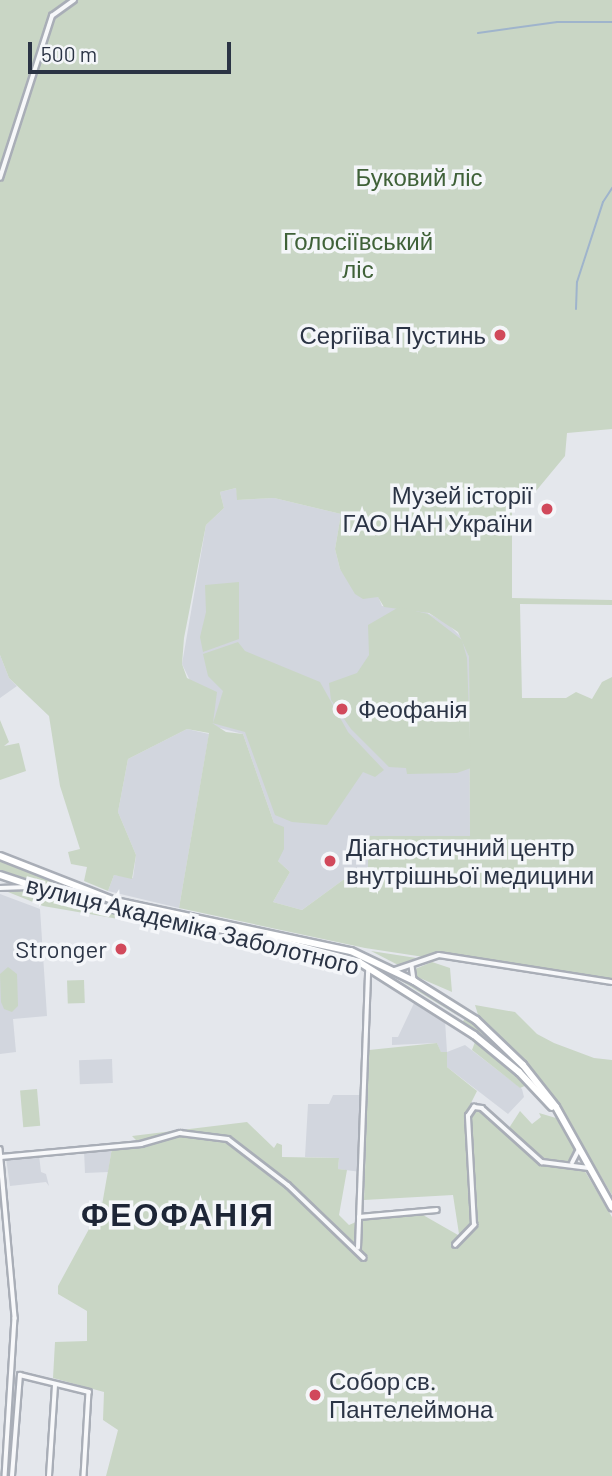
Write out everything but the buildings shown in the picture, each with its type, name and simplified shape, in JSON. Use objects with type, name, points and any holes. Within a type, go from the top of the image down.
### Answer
[{"type":"highway","name":"вулиця Академіка Заболотного","points":[[0,856],[106,898],[332,946],[414,981],[461,1010],[523,1065],[562,1119],[612,1207]]},
{"type":"highway","name":"вулиця Академіка Заболотного","points":[[0,875],[28,887],[104,908],[330,953],[369,967],[456,1022],[519,1072],[562,1119]]},
{"type":"highway","points":[[456,1022],[463,1018],[461,1010]]},
{"type":"street","points":[[0,178],[52,16],[74,0]]},
{"type":"street","points":[[0,888],[28,887]]},
{"type":"street","points":[[393,970],[439,955],[612,982]]},
{"type":"street","points":[[412,966],[414,981]]},
{"type":"street","points":[[358,1249],[369,967]]},
{"type":"street","points":[[455,1245],[474,1225],[471,1109],[482,1108],[542,1162],[591,1169]]},
{"type":"street","points":[[1,1157],[141,1144],[180,1133],[228,1139],[244,1147],[358,1249],[364,1258]]},
{"type":"street","points":[[566,1164],[575,1161],[579,1148]]},
{"type":"street","points":[[0,1149],[15,1324],[5,1476]]},
{"type":"street","points":[[359,1216],[437,1210]]},
{"type":"street","points":[[12,1476],[19,1375],[90,1394],[84,1476]]},
{"type":"street","points":[[49,1476],[55,1385]]},
{"type":"shaded area","name":"Феофанія","points":[[236,488],[238,500],[274,498],[341,514],[335,549],[340,569],[354,587],[363,595],[378,596],[382,606],[422,610],[448,624],[463,639],[469,657],[470,836],[368,836],[368,876],[343,880],[302,910],[273,902],[290,872],[278,861],[274,823],[243,734],[212,726],[182,664],[206,525],[224,508],[220,492]]},
{"type":"shaded area","points":[[0,655],[9,678],[17,686],[0,698]]},
{"type":"shaded area","points":[[187,729],[209,734],[179,908],[108,891],[114,875],[133,878],[136,855],[118,812],[128,759]]},
{"type":"shaded area","points":[[0,894],[40,909],[47,1016],[13,1019],[16,1052],[0,1054]]},
{"type":"shaded area","points":[[415,1001],[445,1020],[447,1052],[465,1045],[522,1089],[524,1097],[508,1114],[447,1067],[437,1043],[392,1045],[392,1037],[398,1037]]},
{"type":"shaded area","points":[[112,1059],[113,1083],[80,1084],[79,1060]]},
{"type":"shaded area","points":[[333,1095],[364,1095],[361,1172],[338,1169],[339,1158],[305,1157],[308,1104],[329,1104]]},
{"type":"shaded area","points":[[112,1148],[108,1172],[85,1173],[84,1150]]},
{"type":"shaded area","points":[[39,1155],[41,1172],[46,1174],[49,1186],[46,1182],[10,1186],[6,1158]]},
{"type":"green space","name":"Голосіївський ліс","points":[[0,0],[612,0],[612,429],[567,433],[565,456],[531,497],[512,503],[512,598],[612,600],[612,605],[520,604],[522,698],[566,698],[576,692],[592,699],[602,682],[612,677],[612,980],[443,952],[424,957],[365,948],[179,908],[209,733],[187,729],[128,759],[118,812],[136,855],[132,879],[114,875],[108,891],[84,881],[87,867],[71,864],[68,852],[80,849],[60,786],[49,716],[9,678],[0,655]],"holes":[[[236,488],[237,500],[274,498],[341,514],[335,549],[340,569],[355,594],[363,599],[378,597],[384,607],[429,613],[458,632],[469,657],[470,836],[368,836],[368,876],[343,880],[302,910],[273,902],[290,872],[278,861],[284,849],[284,827],[274,823],[243,734],[226,732],[212,723],[245,732],[275,815],[292,822],[327,825],[363,772],[375,777],[384,770],[348,732],[320,682],[245,651],[238,642],[203,654],[208,676],[223,691],[213,723],[217,692],[187,678],[182,664],[184,638],[206,525],[224,508],[220,492]]]},
{"type":"green space","points":[[239,582],[239,639],[203,652],[200,637],[206,612],[205,585]]},
{"type":"green space","points":[[399,607],[428,614],[462,640],[467,658],[471,768],[457,773],[407,774],[406,768],[389,767],[351,729],[331,700],[329,683],[357,673],[369,655],[368,625]]},
{"type":"green space","points":[[0,720],[9,742],[4,746],[19,743],[26,771],[0,780]]},
{"type":"green space","points":[[0,860],[73,891],[147,913],[33,885],[0,871]]},
{"type":"green space","points":[[19,889],[130,918],[130,921],[43,906],[8,892]]},
{"type":"green space","points":[[149,913],[252,931],[347,953],[413,983],[460,1017],[385,971],[347,954]]},
{"type":"green space","points":[[371,951],[423,959],[402,967]]},
{"type":"green space","points":[[432,962],[450,968],[452,992],[415,976],[415,969]]},
{"type":"green space","points":[[8,967],[17,974],[18,1006],[12,1012],[4,1009],[1,1002],[0,974]]},
{"type":"green space","points":[[84,980],[85,1003],[68,1004],[67,981]]},
{"type":"green space","points":[[475,1005],[515,1012],[537,1034],[554,1043],[594,1058],[612,1060],[612,1195],[551,1092],[479,1018]]},
{"type":"green space","points":[[467,1015],[513,1057],[532,1081],[462,1023]]},
{"type":"green space","points":[[475,1042],[497,1057],[527,1085],[520,1088],[472,1050]]},
{"type":"green space","points":[[437,1043],[441,1052],[447,1052],[447,1067],[477,1091],[465,1115],[472,1226],[464,1234],[459,1234],[453,1195],[364,1200],[369,1050]]},
{"type":"green space","points":[[37,1089],[40,1126],[23,1127],[20,1090]]},
{"type":"green space","name":"Феофанія","points":[[478,1109],[542,1164],[583,1168],[612,1217],[612,1476],[106,1476],[118,1430],[103,1420],[104,1392],[53,1378],[55,1342],[87,1341],[87,1311],[58,1294],[58,1286],[102,1205],[112,1148],[141,1145],[132,1136],[247,1122],[274,1148],[277,1143],[282,1145],[282,1157],[339,1158],[338,1169],[347,1170],[339,1215],[349,1225],[363,1219],[423,1215],[465,1239],[476,1225],[471,1116]]},
{"type":"green space","points":[[520,1111],[532,1124],[541,1117],[539,1113],[556,1118],[575,1150],[572,1162],[543,1160],[509,1128]]},
{"type":"waterway","points":[[478,33],[557,22],[612,22]]},
{"type":"waterway","points":[[576,309],[577,282],[603,202],[612,188]]},
{"type":"place","name":"Сергіїва Пустинь","points":[[500,335]]},
{"type":"place","name":"Музей історії ГАО НАН України","points":[[547,509]]},
{"type":"place","name":"Феофанія","points":[[342,709]]},
{"type":"place","name":"Діагностичний центр внутрішньої медицини","points":[[330,861]]},
{"type":"place","name":"Stronger","points":[[121,949]]},
{"type":"place","name":"Собор св. Пантелеймона","points":[[315,1395]]},
{"type":"district","name":"ФЕОФАНІЯ","points":[[178,1213]]},
{"type":"park label","name":"Буковий ліс","points":[[419,177]]}]
